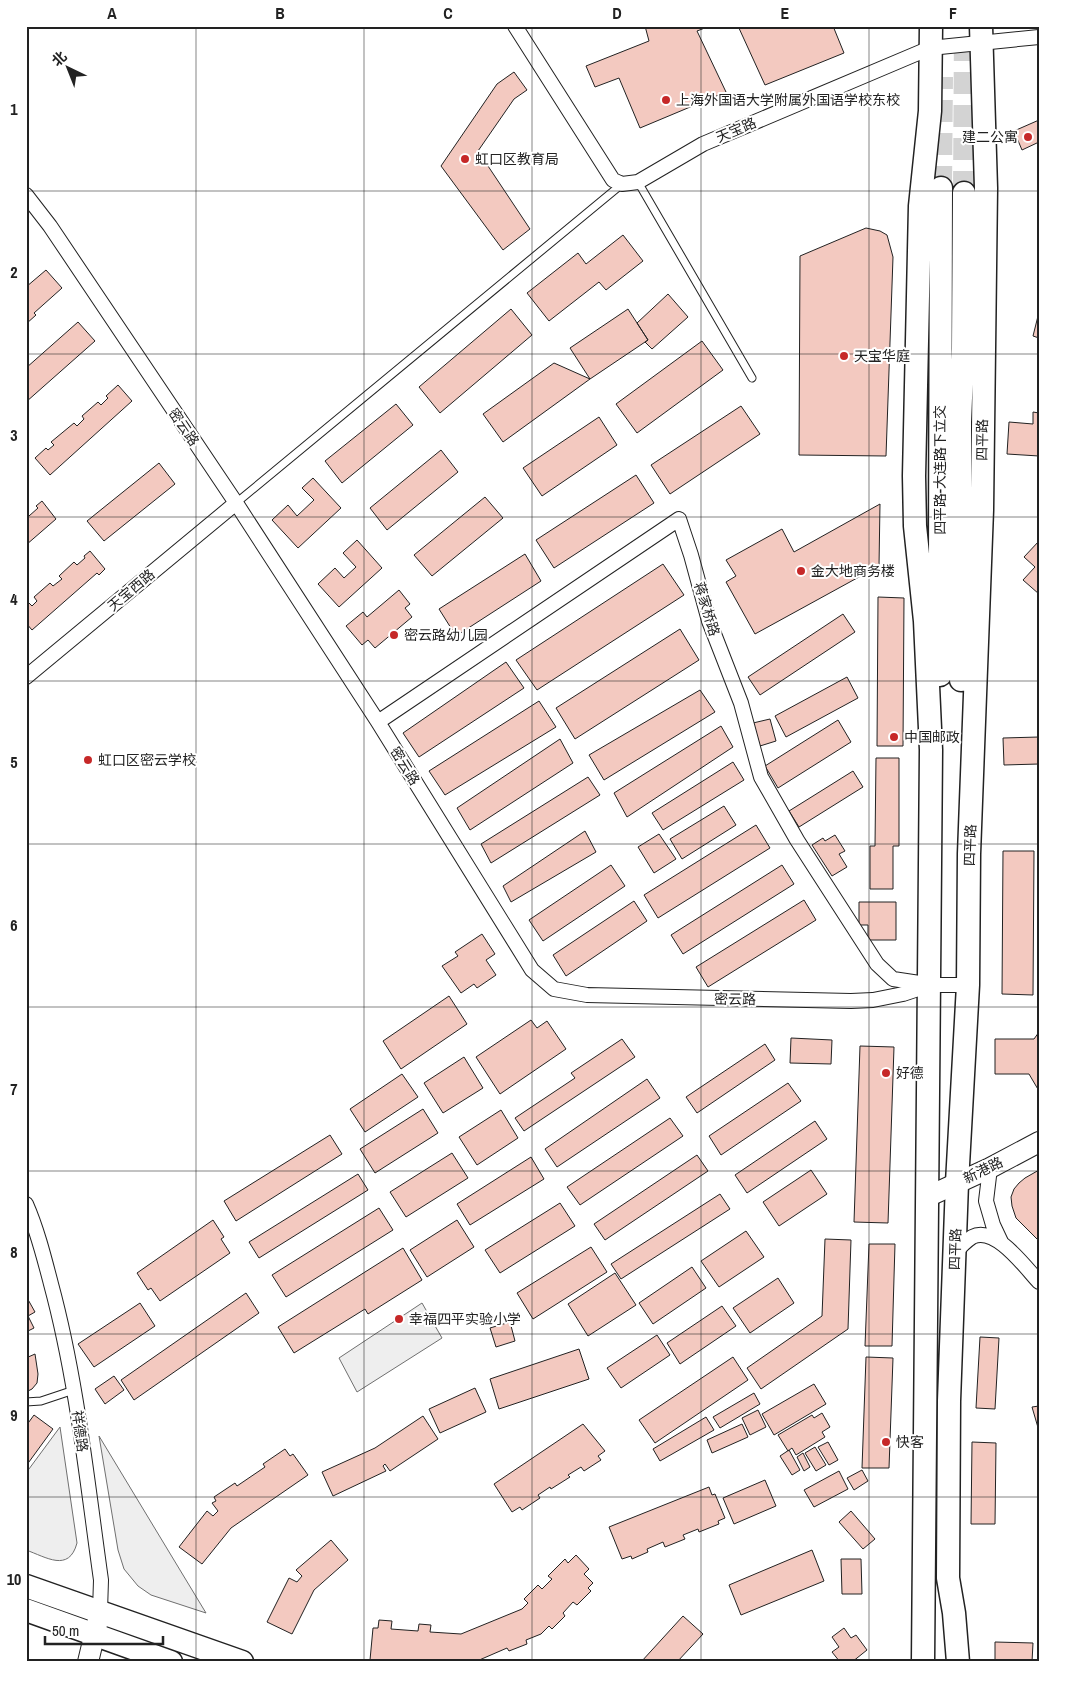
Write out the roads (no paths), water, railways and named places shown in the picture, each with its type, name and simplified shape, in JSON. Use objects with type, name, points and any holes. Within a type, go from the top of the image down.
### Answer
[{"type":"main road","name":"四平路","points":[[958,1662],[954,1613],[948,1578],[948,1401],[957,1183],[968,986],[970,854],[982,510],[986,188],[981,35]]},
{"type":"main road","name":"四平路","points":[[923,1662],[931,750],[925,621],[915,526],[914,476],[920,206],[930,111],[931,37]]},
{"type":"main road","name":"四平路-大连路下立交","points":[[931,750],[940,682],[943,625],[940,564],[941,188]]},
{"type":"main road","name":"四平路-大连路下立交","points":[[964,193],[963,349],[960,422],[961,692],[962,702],[974,739]]},
{"type":"main road","points":[[26,1586],[242,1662]]},
{"type":"main road","points":[[26,1610],[171,1662]]},
{"type":"street","points":[[515,26],[613,180],[622,184]]},
{"type":"street","name":"天宝路","points":[[622,184],[638,182],[704,144],[931,37],[981,35],[1039,37]]},
{"type":"street","name":"密云路","points":[[26,195],[50,226],[236,503],[378,722],[532,970],[554,989],[586,995],[851,1001],[873,1000],[903,994],[930,985],[968,986]]},
{"type":"street","name":"天宝西路","points":[[26,677],[236,503]]},
{"type":"street","name":"蒋家桥路","points":[[378,722],[678,519],[691,555],[709,622],[740,703],[761,777],[796,840],[876,964],[893,979],[930,985]]},
{"type":"street","name":"新港路","points":[[927,1197],[990,1168],[1039,1142]]},
{"type":"street","points":[[990,1168],[986,1201],[1001,1243]]},
{"type":"street","name":"祥德路","points":[[26,1204],[45,1261],[58,1311],[74,1390],[101,1580],[100,1611],[88,1662]]},
{"type":"street","points":[[955,1253],[972,1237],[982,1234],[991,1236],[1001,1243],[1039,1282]]},
{"type":"lane","points":[[638,182],[752,378]]},
{"type":"lane","points":[[236,503],[622,184]]},
{"type":"lane","points":[[26,1402],[41,1401],[74,1390]]},
{"type":"tunnel","points":[[964,193],[965,26]]},
{"type":"tunnel","points":[[941,188],[942,77]]},
{"type":"place","name":"上海外国语大学附属外国语学校东校","points":[[666,100]]},
{"type":"place","name":"建二公寓","points":[[1028,137]]},
{"type":"place","name":"虹口区教育局","points":[[465,159]]},
{"type":"place","name":"天宝华庭","points":[[844,356]]},
{"type":"place","name":"金大地商务楼","points":[[801,571]]},
{"type":"place","name":"密云路幼儿园","points":[[394,635]]},
{"type":"place","name":"中国邮政","points":[[894,737]]},
{"type":"place","name":"虹口区密云学校","points":[[88,760]]},
{"type":"place","name":"好德","points":[[886,1073]]},
{"type":"place","name":"幸福四平实验小学","points":[[399,1319]]},
{"type":"place","name":"快客","points":[[886,1442]]}]
